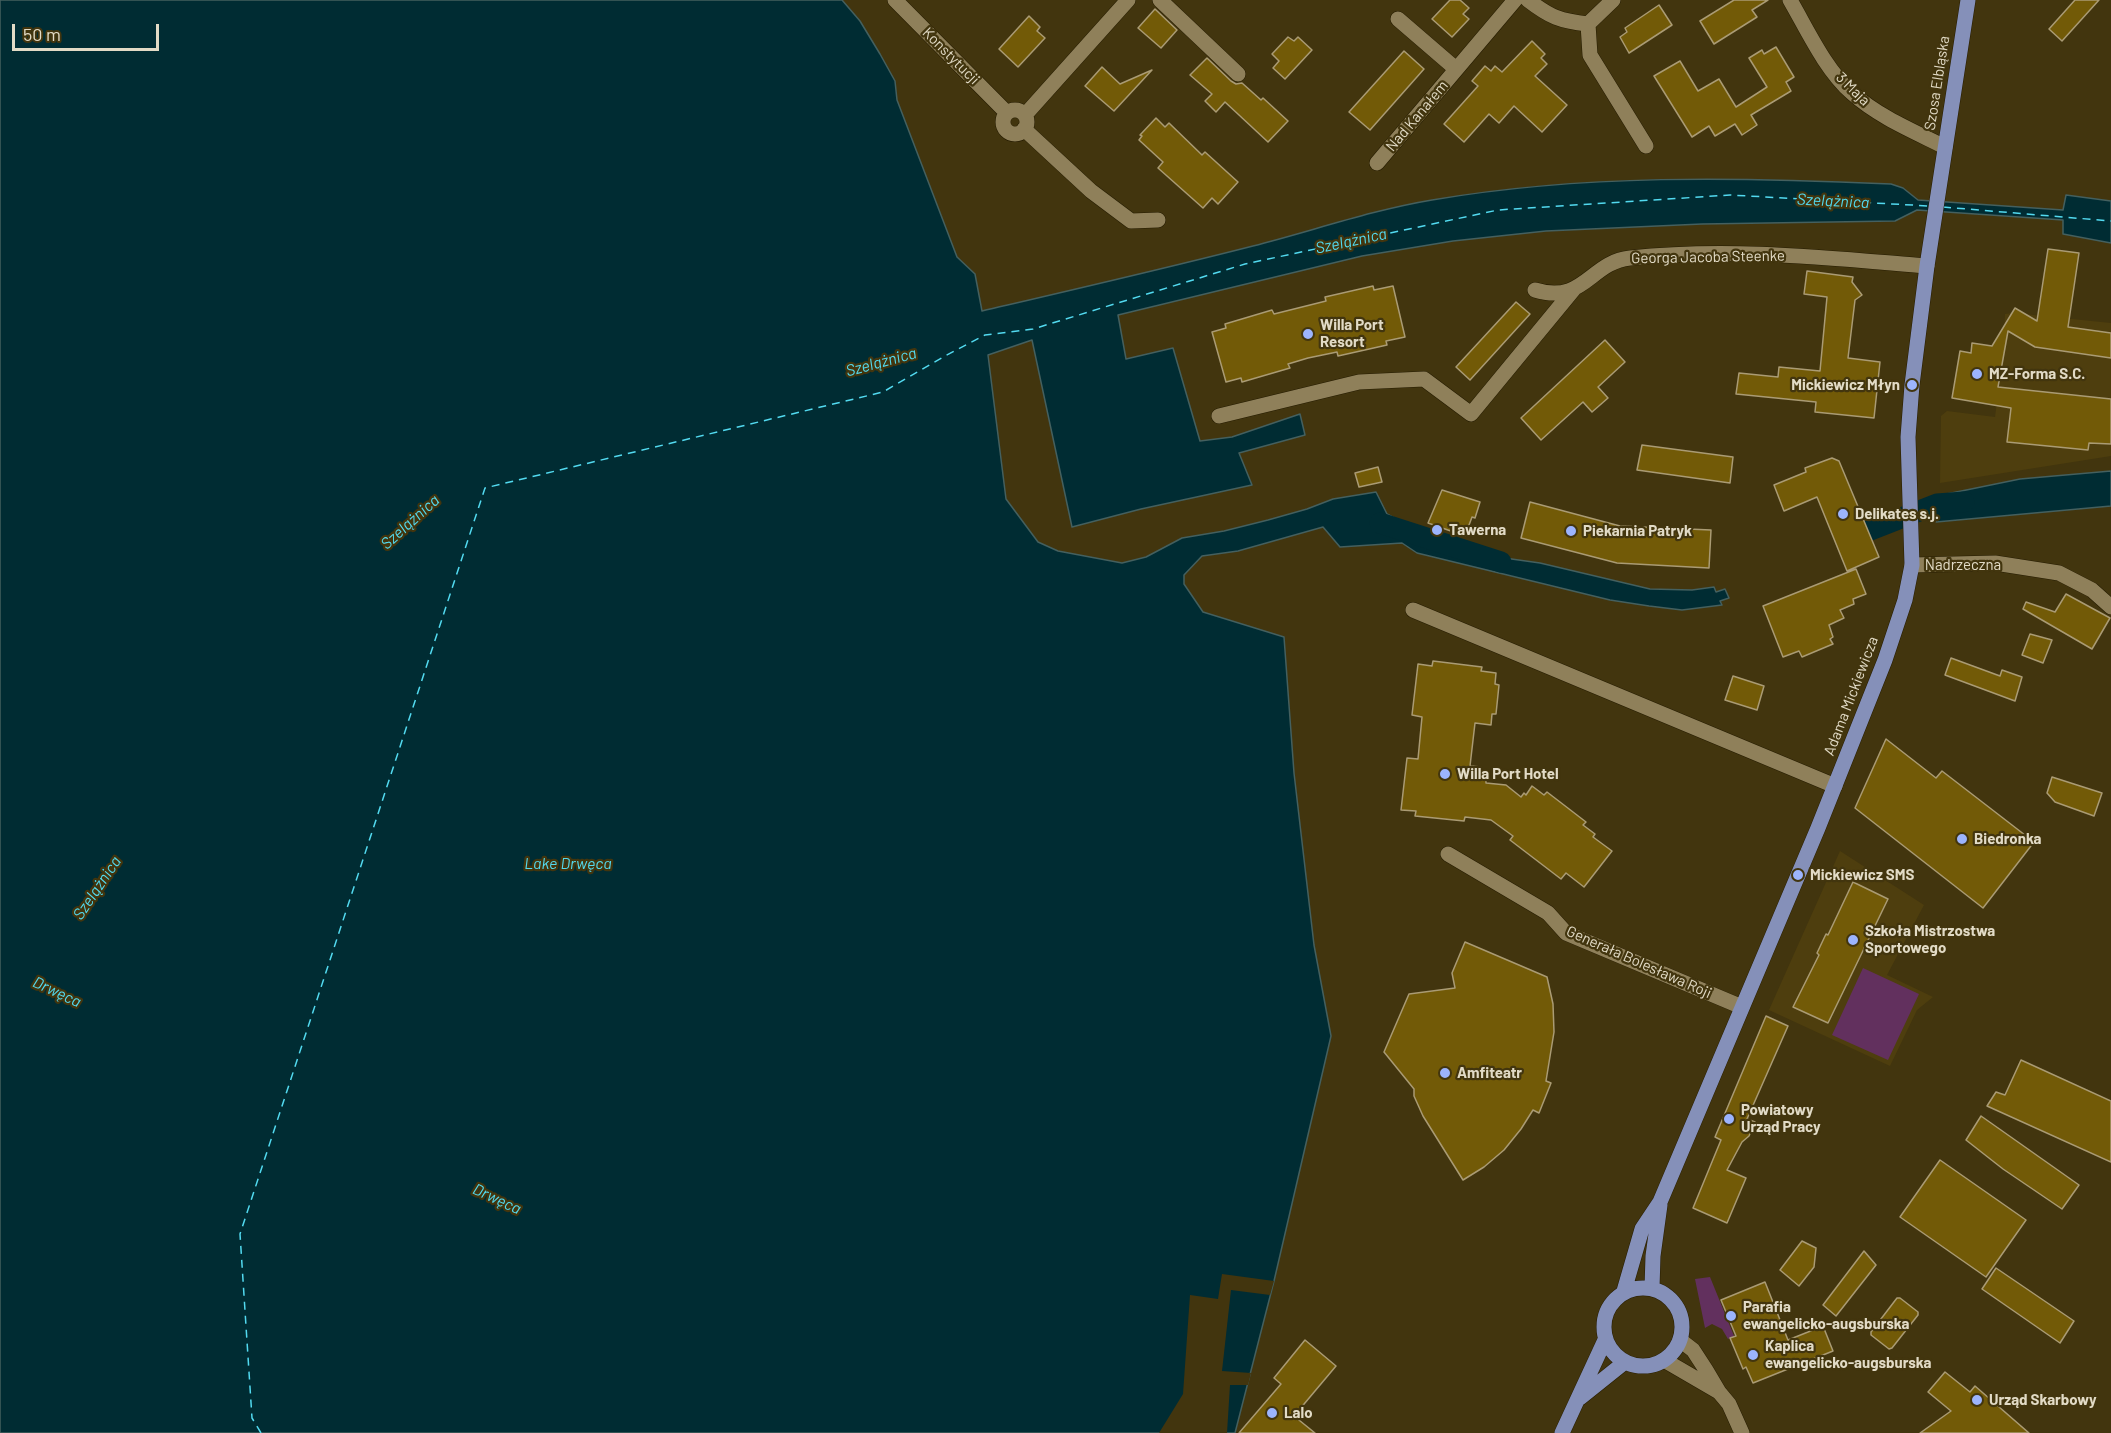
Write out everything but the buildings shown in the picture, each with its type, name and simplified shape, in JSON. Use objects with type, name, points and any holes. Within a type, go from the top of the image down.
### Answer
[{"type":"main road","name":"Szosa Elbląska","points":[[1941,172],[1968,0]]},
{"type":"main road","name":"Adama Mickiewicza","points":[[1624,1292],[1642,1229],[1660,1202],[1835,786],[1905,600],[1912,565],[1908,437],[1912,385],[1941,172]]},
{"type":"main road","name":"Adama Mickiewicza","points":[[1652,1288],[1653,1256],[1660,1202]]},
{"type":"main road","points":[[1562,1433],[1605,1340],[1604,1317],[1615,1298],[1638,1287],[1652,1288],[1667,1295],[1678,1308],[1682,1323],[1680,1340],[1677,1348],[1664,1360],[1645,1366],[1625,1362],[1613,1353],[1605,1340]]},
{"type":"main road","points":[[1576,1401],[1625,1362]]},
{"type":"street","name":"Konstytucji","points":[[895,0],[1006,113],[1003,123],[1007,130],[1014,134],[1024,122]]},
{"type":"street","points":[[1024,122],[1128,0]]},
{"type":"street","points":[[1160,0],[1238,74]]},
{"type":"street","name":"Nad Kanałem","points":[[1377,163],[1515,0]]},
{"type":"street","points":[[1528,0],[1548,15],[1588,24]]},
{"type":"street","points":[[1612,0],[1588,24],[1590,56],[1646,146]]},
{"type":"street","name":"3 Maja","points":[[1790,0],[1828,63],[1852,93],[1893,121],[1945,147]]},
{"type":"street","name":"Nad Kanałem","points":[[1398,19],[1456,69]]},
{"type":"street","points":[[1006,113],[1014,110],[1090,191],[1131,221],[1158,220]]},
{"type":"street","name":"Georga Jacoba Steenke","points":[[1535,290],[1547,294],[1574,289],[1610,263],[1626,258],[1651,256],[1767,253],[1928,259]]},
{"type":"street","points":[[1219,416],[1359,382],[1424,379],[1471,414],[1574,289]]},
{"type":"street","name":"Nadrzeczna","points":[[1912,565],[1995,563],[2059,573],[2092,590],[2111,607]]},
{"type":"street","points":[[1413,610],[1835,786]]},
{"type":"street","name":"Generała Bolesława Roji","points":[[1448,854],[1548,913],[1566,933],[1742,1007]]},
{"type":"street","points":[[1680,1340],[1693,1350],[1729,1404],[1743,1433]]},
{"type":"street","points":[[1664,1360],[1719,1392]]},
{"type":"shaded area","points":[[2005,314],[2111,323],[2111,456],[1940,483],[1941,416],[1947,411],[1995,417],[2003,358]]},
{"type":"shaded area","name":"Szkoła Mistrzostwa Sportowego","points":[[1840,851],[1924,905],[1887,975],[1933,997],[1917,1010],[1890,1066],[1769,1010]]},
{"type":"shaded area","points":[[1863,968],[1919,994],[1888,1060],[1832,1035]]},
{"type":"shaded area","points":[[1710,1277],[1734,1336],[1728,1339],[1722,1329],[1712,1324],[1705,1328],[1695,1279]]},
{"type":"water","name":"Lake Drwęca","points":[[0,0],[842,0],[860,21],[895,81],[897,100],[957,257],[975,274],[982,311],[1219,255],[1410,204],[1489,192],[1604,182],[1719,179],[1891,184],[1903,188],[1918,200],[2063,210],[2066,195],[2111,201],[2111,243],[2063,234],[2063,220],[1917,210],[1895,221],[1702,224],[1546,231],[1453,241],[1362,256],[1118,315],[1126,359],[1173,348],[1200,441],[1232,437],[1300,414],[1305,435],[1239,453],[1252,485],[1141,509],[1072,527],[1032,340],[988,355],[1006,499],[1038,542],[1058,551],[1122,563],[1146,557],[1182,538],[1268,520],[1333,499],[1376,492],[1387,514],[1407,525],[1404,536],[1465,555],[1483,555],[1540,563],[1650,589],[1692,590],[1714,587],[1716,592],[1725,589],[1729,598],[1720,601],[1722,605],[1682,610],[1610,600],[1417,553],[1402,543],[1340,547],[1323,527],[1238,551],[1202,556],[1184,575],[1184,584],[1203,612],[1284,637],[1294,773],[1314,945],[1331,1036],[1274,1281],[1235,1433],[0,1433]]},
{"type":"water","points":[[2111,471],[2111,506],[1936,522],[1937,496],[2020,479]]},
{"type":"pier","points":[[1222,1274],[1274,1281],[1270,1295],[1231,1290],[1222,1371],[1251,1373],[1248,1385],[1230,1385],[1227,1433],[1159,1433],[1183,1394],[1190,1295],[1218,1299]]},
{"type":"waterway","points":[[1868,531],[1937,504],[1964,502]]},
{"type":"waterway","points":[[1380,523],[1501,562]]},
{"type":"ferry route","points":[[261,1433],[252,1418],[240,1234],[485,488],[883,392],[985,335],[1033,329],[1245,264],[1498,210],[1730,195],[1929,206]]},
{"type":"ferry route","points":[[1943,207],[2111,221]]},
{"type":"place","name":"Willa Port Resort","points":[[1308,334]]},
{"type":"place","name":"MZ-Forma S.C.","points":[[1977,374]]},
{"type":"place","name":"Mickiewicz Młyn","points":[[1912,385]]},
{"type":"place","name":"Delikates s.j.","points":[[1843,514]]},
{"type":"place","name":"Tawerna","points":[[1437,530]]},
{"type":"place","name":"Piekarnia Patryk","points":[[1571,531]]},
{"type":"place","name":"Willa Port Hotel","points":[[1445,774]]},
{"type":"place","name":"Biedronka","points":[[1962,839]]},
{"type":"place","name":"Mickiewicz SMS","points":[[1798,875]]},
{"type":"place","name":"Szkoła Mistrzostwa Sportowego","points":[[1853,940]]},
{"type":"place","name":"Amfiteatr","points":[[1445,1073]]},
{"type":"place","name":"Powiatowy Urząd Pracy","points":[[1729,1119]]},
{"type":"place","name":"Parafia ewangelicko-augsburska","points":[[1731,1316]]},
{"type":"place","name":"Kaplica ewangelicko-augsburska","points":[[1753,1355]]},
{"type":"place","name":"Urząd Skarbowy","points":[[1977,1400]]},
{"type":"place","name":"Lalo","points":[[1272,1413]]},
{"type":"water label","name":"Szelążnica","points":[[1833,201]]},
{"type":"water label","name":"Szelążnica","points":[[1351,241]]},
{"type":"water label","name":"Szelążnica","points":[[881,362]]},
{"type":"water label","name":"Szelążnica","points":[[410,522]]},
{"type":"water label","name":"Szelążnica","points":[[97,888]]},
{"type":"water label","name":"Drwęca","points":[[57,992]]},
{"type":"water label","name":"Drwęca","points":[[497,1199]]}]
